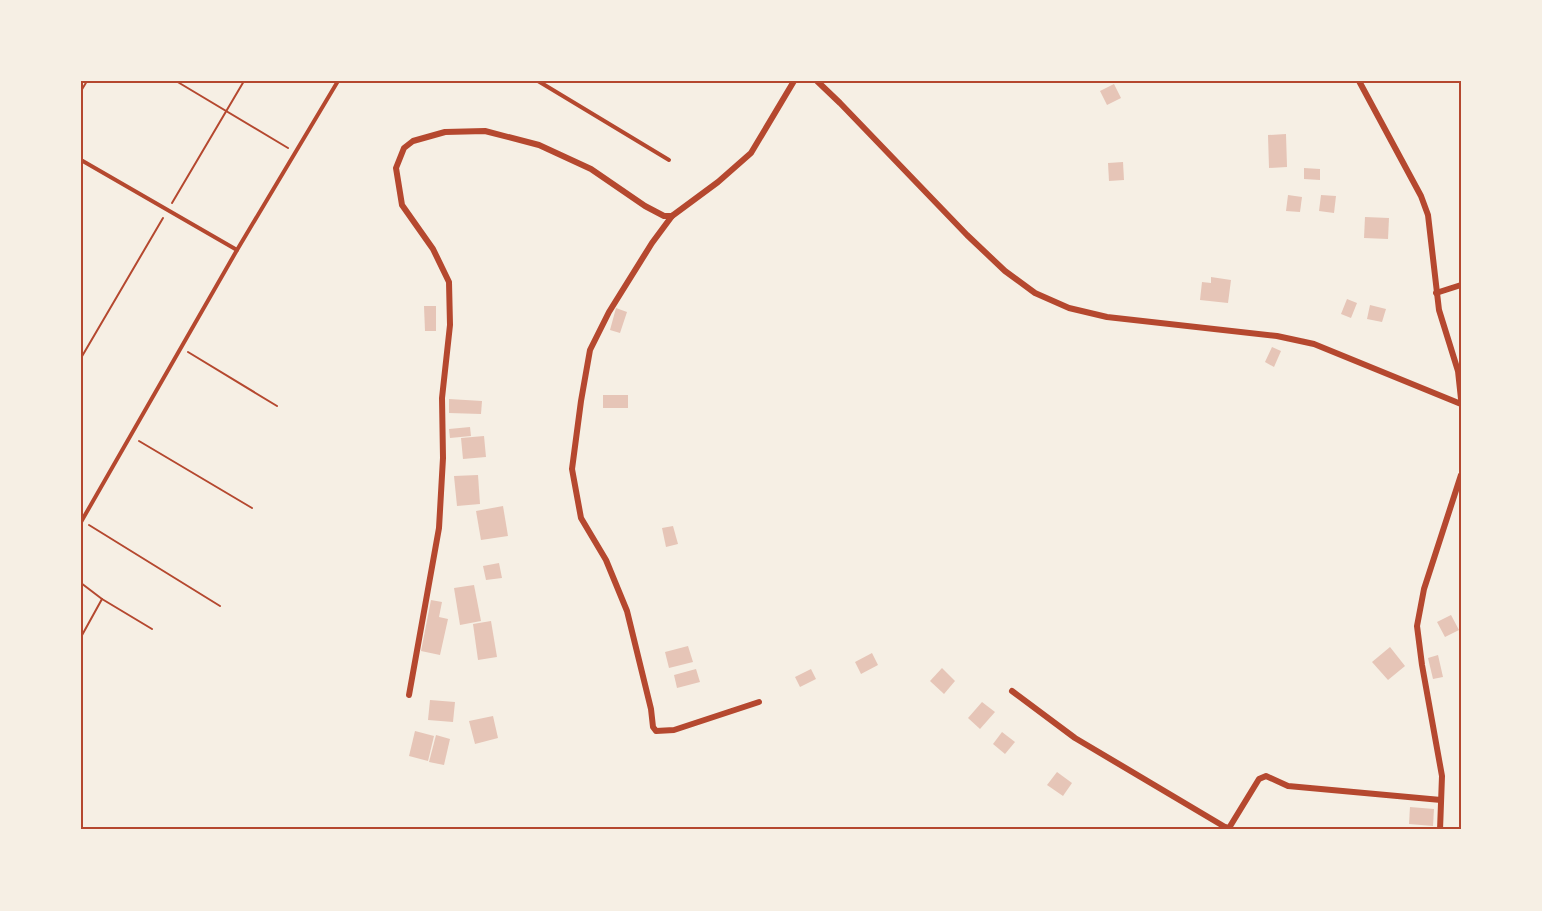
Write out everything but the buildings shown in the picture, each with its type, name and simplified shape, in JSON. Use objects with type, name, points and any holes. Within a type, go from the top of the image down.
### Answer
[{"type":"street","points":[[759,702],[675,730],[656,731],[653,727],[651,709],[627,611],[606,560],[581,518],[572,469],[590,350],[609,312],[652,243],[672,216],[718,182],[751,153],[794,81]]},
{"type":"street","points":[[817,81],[967,235],[1005,271],[1035,293],[1069,309],[1107,317],[1276,336],[1314,344],[1461,404]]},
{"type":"street","points":[[1359,81],[1421,196],[1428,215],[1436,294],[1458,371],[1461,399]]},
{"type":"street","points":[[409,695],[439,528],[443,458],[442,398],[450,325],[449,282],[433,249],[402,205],[396,168],[404,148],[413,141],[445,132],[485,131],[539,145],[591,169],[645,206],[664,216],[672,216]]},
{"type":"street","points":[[1436,294],[1461,285]]},
{"type":"street","points":[[1440,830],[1442,776],[1417,626],[1424,589],[1461,476]]},
{"type":"street","points":[[1012,691],[1075,738],[1225,827],[1229,828],[1259,779],[1266,776],[1288,786],[1441,800]]},
{"type":"lane","points":[[81,521],[131,437],[180,347],[338,81]]},
{"type":"lane","points":[[538,81],[669,160]]},
{"type":"lane","points":[[81,160],[237,250]]},
{"type":"path","points":[[81,91],[87,81]]},
{"type":"path","points":[[176,81],[296,152]]},
{"type":"path","points":[[81,358],[244,81]]},
{"type":"path","points":[[180,347],[277,406]]},
{"type":"path","points":[[131,437],[252,508]]},
{"type":"path","points":[[81,521],[220,606]]},
{"type":"path","points":[[81,583],[102,599],[152,629]]},
{"type":"path","points":[[81,637],[102,599]]}]
